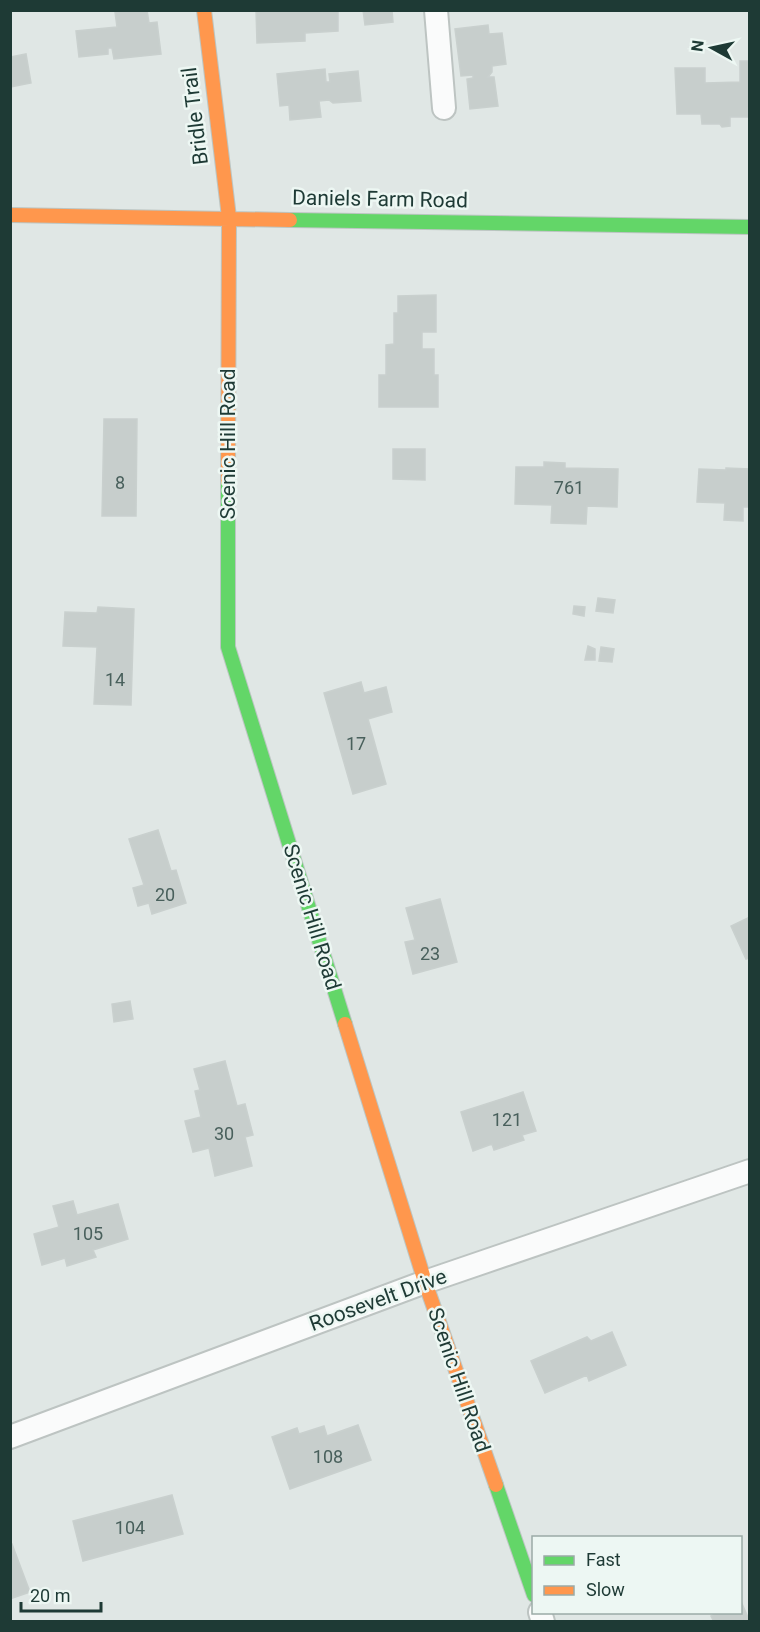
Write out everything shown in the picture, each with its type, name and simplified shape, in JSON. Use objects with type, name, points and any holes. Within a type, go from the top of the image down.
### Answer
[{"type":"street","name":"Bridle Trail","points":[[204,10],[229,217]]},
{"type":"street","points":[[436,10],[444,108]]},
{"type":"street","name":"Daniels Farm Road","points":[[10,215],[750,227]]},
{"type":"street","name":"Scenic Hill Road","points":[[229,217],[228,647],[425,1282],[532,1589]]},
{"type":"street","name":"Roosevelt Drive","points":[[10,1437],[425,1282],[750,1171]]},
{"type":"building","points":[[147,10],[149,23],[157,22],[161,54],[114,59],[112,48],[108,48],[108,54],[79,57],[76,31],[117,27],[115,12]]},
{"type":"building","points":[[256,10],[338,10],[338,31],[305,33],[305,41],[257,43]]},
{"type":"building","points":[[363,10],[392,10],[393,22],[365,25]]},
{"type":"building","points":[[488,25],[489,34],[502,33],[506,64],[492,66],[492,72],[488,77],[494,77],[498,106],[470,109],[467,79],[473,78],[473,75],[461,76],[455,29]]},
{"type":"building","points":[[26,54],[31,83],[10,87],[10,57]]},
{"type":"building","points":[[740,61],[750,61],[748,117],[730,117],[730,126],[722,127],[720,124],[702,124],[701,114],[677,114],[675,68],[705,68],[705,83],[740,82]]},
{"type":"building","points":[[325,69],[326,82],[330,82],[329,74],[358,71],[361,101],[333,103],[329,100],[319,101],[321,117],[290,120],[289,105],[280,106],[277,74]]},
{"type":"building","points":[[436,295],[436,332],[422,332],[422,349],[434,349],[434,375],[438,375],[438,407],[379,407],[379,375],[386,375],[386,345],[394,344],[394,313],[398,313],[398,296]]},
{"type":"building","points":[[104,419],[137,419],[136,516],[102,516]]},
{"type":"building","points":[[393,449],[425,449],[425,480],[393,479]]},
{"type":"building","points":[[544,462],[565,463],[565,468],[618,469],[617,507],[587,506],[586,524],[551,523],[552,505],[515,504],[516,467],[544,467]]},
{"type":"building","points":[[726,468],[750,469],[750,507],[743,507],[743,521],[724,520],[725,503],[697,502],[699,469],[726,470]]},
{"type":"building","points":[[598,598],[615,600],[613,613],[596,611]]},
{"type":"building","points":[[574,606],[585,607],[584,616],[573,614]]},
{"type":"building","points":[[98,607],[134,609],[131,705],[94,704],[97,647],[63,646],[65,612],[97,613]]},
{"type":"building","points":[[588,646],[595,649],[595,660],[585,660]]},
{"type":"building","points":[[601,647],[614,649],[612,662],[599,661]]},
{"type":"building","points":[[361,682],[364,693],[386,687],[392,712],[368,719],[386,784],[353,794],[324,693]]},
{"type":"building","points":[[158,830],[171,871],[176,870],[186,903],[152,914],[149,903],[138,906],[133,888],[144,885],[129,839]]},
{"type":"building","points":[[440,899],[457,962],[413,974],[405,942],[415,940],[406,908]]},
{"type":"building","points":[[750,917],[750,958],[746,959],[731,926]]},
{"type":"building","points":[[130,1001],[133,1019],[114,1022],[112,1004]]},
{"type":"building","points":[[225,1061],[237,1106],[245,1104],[253,1135],[245,1137],[252,1166],[215,1176],[209,1148],[193,1152],[185,1121],[201,1117],[195,1091],[200,1090],[194,1069]]},
{"type":"building","points":[[523,1092],[536,1131],[522,1135],[524,1140],[494,1150],[492,1144],[473,1151],[461,1112]]},
{"type":"building","points":[[73,1201],[77,1215],[118,1204],[128,1239],[93,1250],[96,1257],[67,1266],[65,1258],[42,1265],[34,1234],[59,1227],[53,1206]]},
{"type":"building","points":[[612,1332],[626,1365],[589,1381],[587,1375],[545,1393],[531,1361],[587,1337],[591,1341]]},
{"type":"building","points":[[358,1425],[371,1460],[290,1489],[272,1437],[297,1428],[299,1434],[324,1426],[327,1436]]},
{"type":"building","points":[[172,1495],[183,1534],[83,1561],[73,1521]]},
{"type":"building","points":[[12,1544],[30,1592],[10,1599],[10,1545]]},
{"type":"building","points":[[742,1604],[750,1622],[714,1622],[711,1616],[742,1614]]},
{"type":"traffic: fast","points":[[290,220],[750,227]]},
{"type":"traffic: fast","points":[[228,481],[228,647],[345,1024]]},
{"type":"traffic: fast","points":[[496,1485],[532,1589]]},
{"type":"traffic: slow","points":[[204,10],[229,217],[228,481]]},
{"type":"traffic: slow","points":[[10,215],[290,220]]},
{"type":"traffic: slow","points":[[345,1024],[425,1282],[496,1485]]}]
